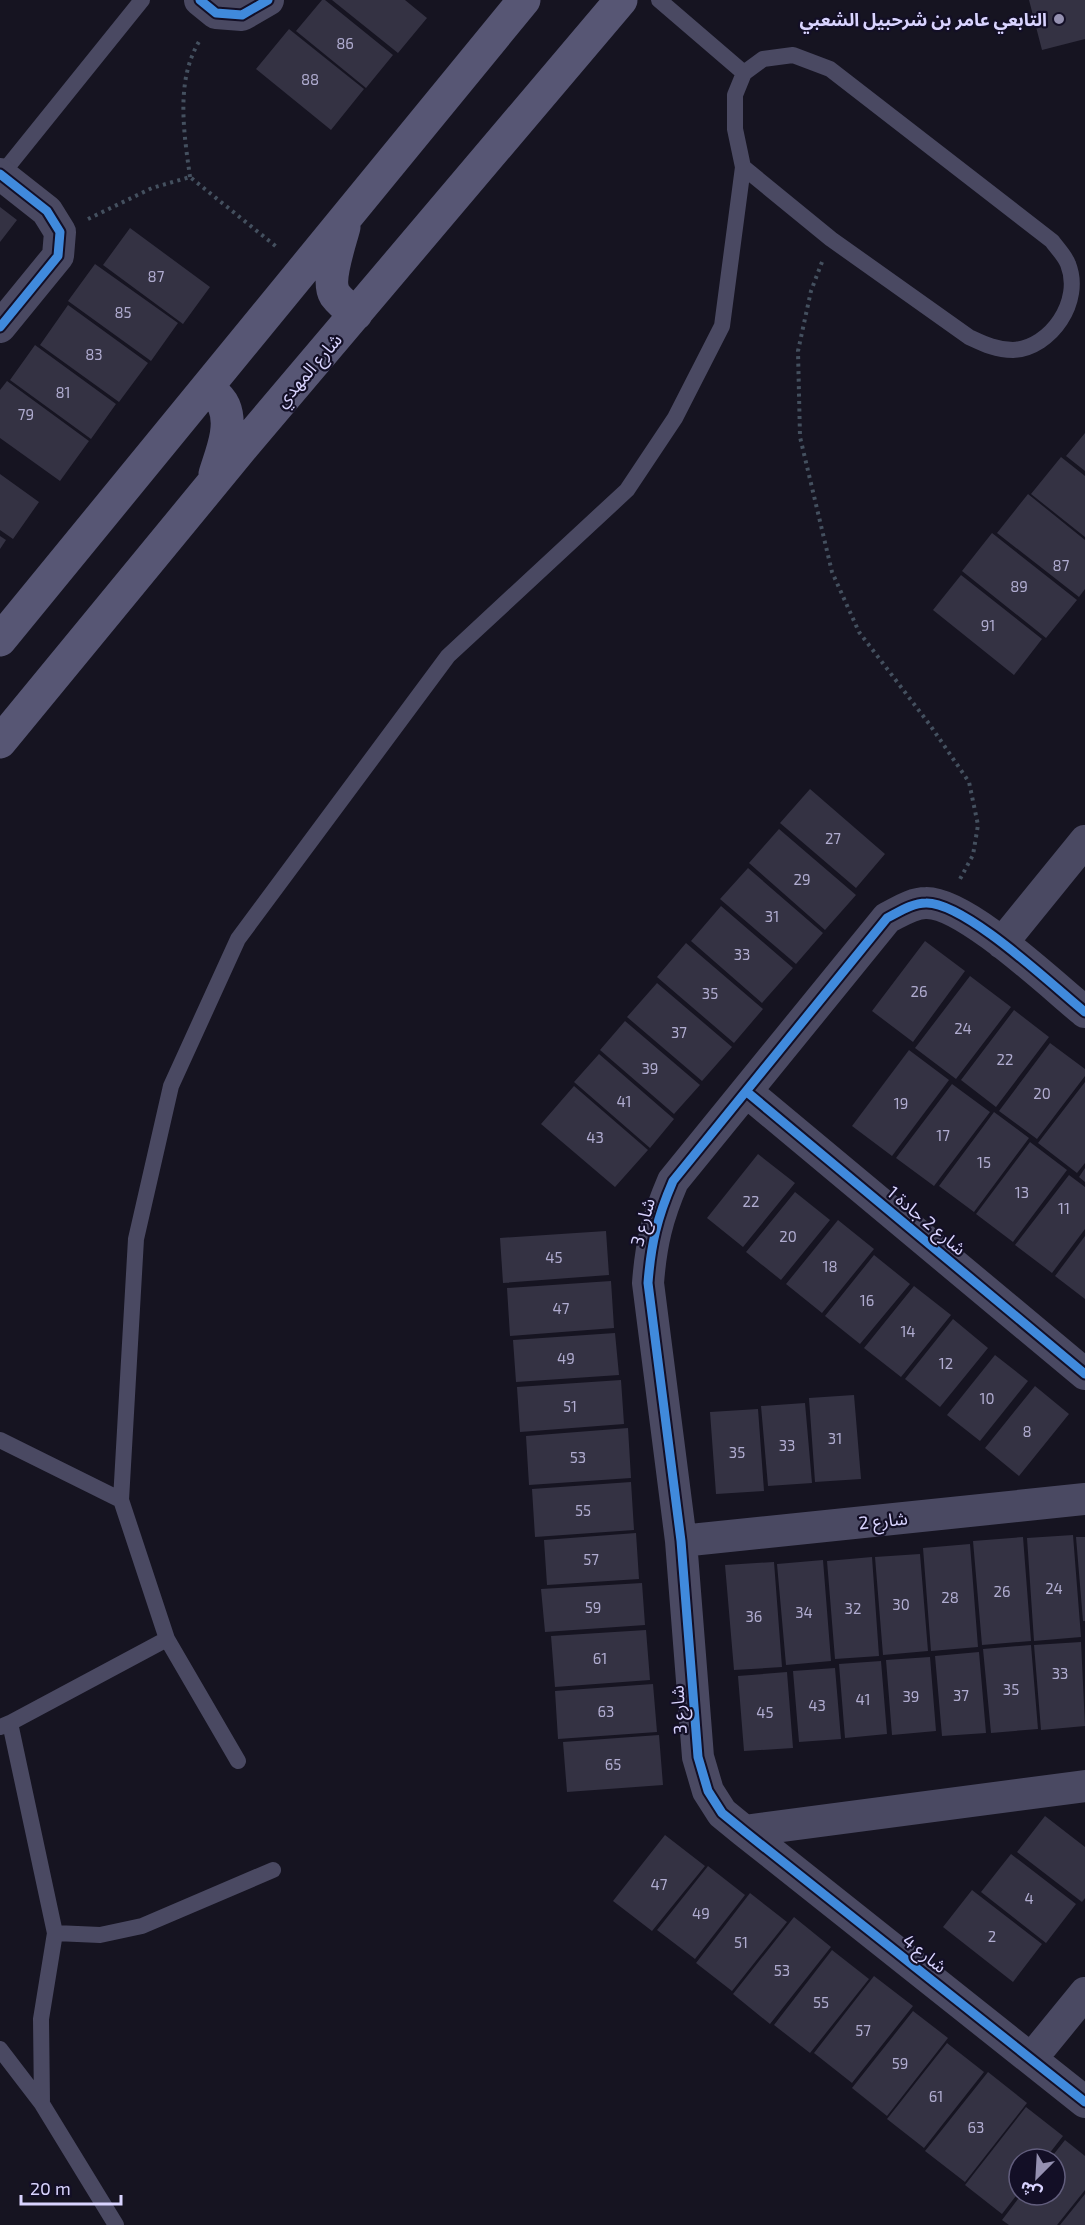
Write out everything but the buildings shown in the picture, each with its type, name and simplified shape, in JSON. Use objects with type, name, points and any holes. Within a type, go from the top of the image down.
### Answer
[{"type":"main road","points":[[0,640],[524,0]]},
{"type":"main road","name":"شارع المهدي","points":[[0,742],[245,444],[621,0]]},
{"type":"main road","points":[[345,219],[332,275],[332,286],[335,294],[356,314]]},
{"type":"main road","points":[[208,388],[224,404],[227,417],[222,450],[210,487]]},
{"type":"street","points":[[208,7],[242,15],[268,0]]},
{"type":"street","points":[[0,174],[47,211],[60,232],[58,256],[0,327]]},
{"type":"street","points":[[1002,943],[1085,842]]},
{"type":"street","name":"شارع 3","points":[[744,1831],[722,1813],[708,1791],[698,1757],[681,1541],[648,1283],[650,1247],[661,1209],[673,1181],[887,918],[906,908],[926,903],[945,906],[963,915],[1002,943],[1085,1012]]},
{"type":"street","name":"شارع 2 جادة 1","points":[[747,1092],[1085,1374]]},
{"type":"street","name":"شارع 2","points":[[681,1541],[1085,1499]]},
{"type":"street","points":[[744,1831],[1085,1786]]},
{"type":"street","name":"شارع 4","points":[[744,1831],[1085,2102]]},
{"type":"street","points":[[1032,2058],[1085,1993]]},
{"type":"lane","points":[[0,174],[142,0]]},
{"type":"lane","points":[[659,0],[744,73]]},
{"type":"lane","points":[[238,1761],[167,1639],[121,1500],[136,1239],[171,1086],[238,939],[448,656],[627,490],[675,418],[722,326],[743,167],[735,129],[735,95],[744,73],[763,59],[793,55],[830,69],[1052,241],[1078,282],[1060,322],[1046,337],[1031,346],[1013,350],[994,349],[969,337],[831,239],[743,167]]},
{"type":"lane","points":[[0,1440],[121,1500]]},
{"type":"lane","points":[[42,2104],[41,2019],[55,1933],[5,1725],[167,1639]]},
{"type":"lane","points":[[55,1933],[100,1935],[142,1926],[273,1870]]},
{"type":"lane","points":[[0,2049],[42,2104],[116,2225]]},
{"type":"path","points":[[208,7],[185,84],[184,134],[190,177],[304,269]]},
{"type":"path","points":[[60,232],[152,188],[190,177]]},
{"type":"path","points":[[831,239],[811,291],[798,351],[800,437],[832,572],[859,632],[930,725],[969,782],[978,825],[973,855],[945,906]]},
{"type":"cycle path","points":[[200,0],[216,13],[242,15],[268,0]]},
{"type":"cycle path","points":[[0,174],[47,211],[60,232],[58,256],[0,327]]},
{"type":"cycle path","points":[[1085,1012],[1008,947],[963,916],[943,906],[916,904],[887,918],[673,1181],[656,1231],[648,1283],[681,1541],[698,1757],[708,1791],[722,1813],[1085,2102]]},
{"type":"cycle path","points":[[747,1092],[1085,1374]]},
{"type":"place","name":"التابعي عامر بن شرحبيل الشعبي","points":[[1059,19]]}]
